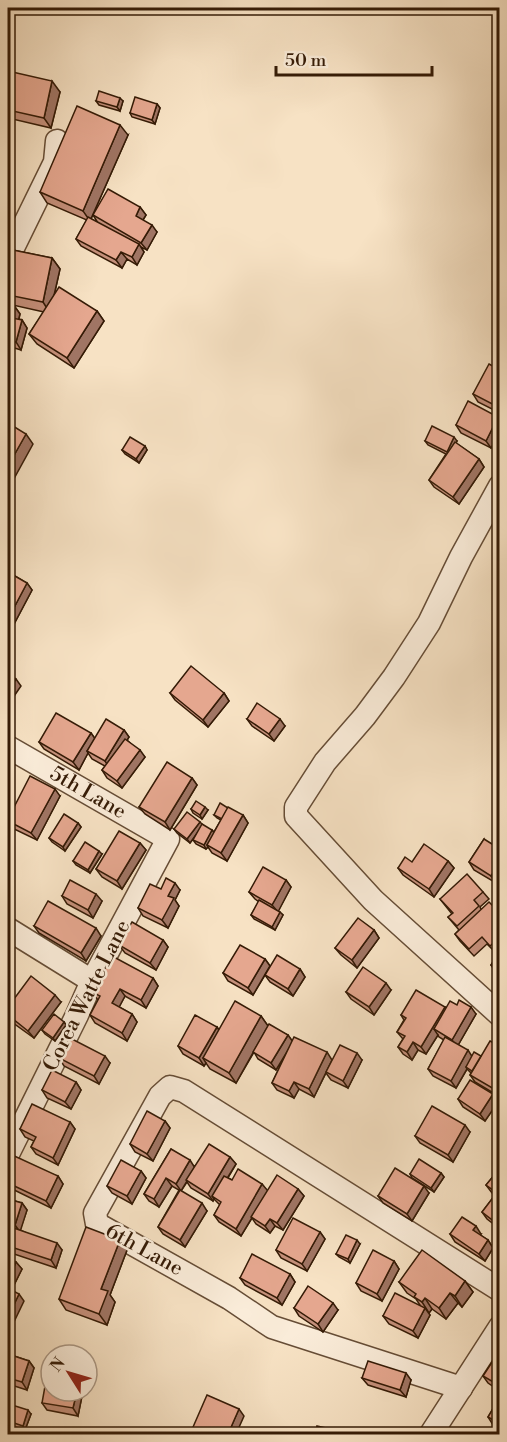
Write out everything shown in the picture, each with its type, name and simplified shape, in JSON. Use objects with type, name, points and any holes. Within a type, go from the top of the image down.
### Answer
[{"type":"street","points":[[8,258],[55,162],[57,141]]},
{"type":"street","points":[[500,486],[423,632],[365,716],[325,762],[296,807],[296,816],[373,900],[500,1015]]},
{"type":"street","name":"5th Lane","points":[[8,747],[168,840]]},
{"type":"street","name":"Corea Watte Lane","points":[[8,1154],[14,1127],[168,840]]},
{"type":"street","points":[[8,929],[92,981]]},
{"type":"street","name":"6th Lane","points":[[461,1388],[272,1327],[229,1298],[97,1224],[95,1214],[160,1096],[170,1087],[184,1091],[500,1290]]},
{"type":"street","points":[[431,1434],[500,1327]]},
{"type":"building","points":[[8,71],[52,81],[44,118],[8,110]]},
{"type":"building","points":[[99,91],[120,98],[117,107],[96,101]]},
{"type":"building","points":[[135,97],[157,104],[152,120],[130,113]]},
{"type":"building","points":[[77,106],[120,125],[83,211],[40,192]]},
{"type":"building","points":[[108,189],[140,207],[136,216],[152,225],[141,243],[93,215]]},
{"type":"building","points":[[88,217],[139,244],[132,257],[121,252],[116,260],[76,239]]},
{"type":"building","points":[[8,249],[52,258],[43,302],[8,295]]},
{"type":"building","points":[[59,287],[97,311],[67,358],[29,334]]},
{"type":"building","points":[[8,305],[15,307],[12,318],[22,320],[16,342],[8,340]]},
{"type":"building","points":[[489,364],[500,370],[500,408],[473,394]]},
{"type":"building","points":[[468,401],[498,417],[486,441],[456,425]]},
{"type":"building","points":[[8,423],[26,434],[8,466]]},
{"type":"building","points":[[432,426],[454,437],[447,452],[425,441]]},
{"type":"building","points":[[130,437],[145,446],[136,459],[122,450]]},
{"type":"building","points":[[455,442],[479,459],[453,497],[429,480]]},
{"type":"building","points":[[8,572],[27,583],[8,619]]},
{"type":"building","points":[[191,666],[224,693],[203,720],[170,693]]},
{"type":"building","points":[[8,672],[16,679],[8,690]]},
{"type":"building","points":[[257,703],[280,719],[269,734],[247,719]]},
{"type":"building","points":[[56,713],[91,733],[73,762],[39,742]]},
{"type":"building","points":[[106,719],[124,730],[105,761],[87,751]]},
{"type":"building","points":[[125,739],[140,750],[117,781],[102,770]]},
{"type":"building","points":[[167,762],[192,778],[165,822],[139,807]]},
{"type":"building","points":[[30,776],[55,789],[31,833],[8,821]]},
{"type":"building","points":[[196,801],[205,807],[200,815],[191,809]]},
{"type":"building","points":[[220,803],[228,808],[222,819],[214,815]]},
{"type":"building","points":[[228,807],[243,815],[221,853],[207,845]]},
{"type":"building","points":[[187,812],[200,822],[187,839],[174,829]]},
{"type":"building","points":[[64,814],[78,823],[63,847],[49,838]]},
{"type":"building","points":[[202,824],[212,830],[204,845],[193,840]]},
{"type":"building","points":[[119,831],[140,843],[117,881],[96,869]]},
{"type":"building","points":[[484,839],[500,849],[500,862],[491,876],[469,862]]},
{"type":"building","points":[[85,842],[99,851],[88,870],[73,861]]},
{"type":"building","points":[[424,844],[448,861],[429,889],[398,868],[405,857],[412,862]]},
{"type":"building","points":[[263,867],[286,880],[272,905],[249,892]]},
{"type":"building","points":[[467,874],[483,892],[474,900],[479,906],[457,926],[448,917],[453,913],[440,899]]},
{"type":"building","points":[[166,878],[175,883],[168,896],[174,898],[162,920],[138,908],[150,884],[161,889]]},
{"type":"building","points":[[70,880],[96,894],[88,910],[62,896]]},
{"type":"building","points":[[259,900],[280,912],[272,927],[251,915]]},
{"type":"building","points":[[48,901],[96,928],[81,953],[34,926]]},
{"type":"building","points":[[489,902],[500,913],[500,937],[490,946],[482,937],[469,949],[455,934]]},
{"type":"building","points":[[358,918],[374,930],[352,960],[335,948]]},
{"type":"building","points":[[132,922],[163,940],[150,963],[119,945]]},
{"type":"building","points":[[240,945],[265,959],[248,988],[223,973]]},
{"type":"building","points":[[500,951],[500,971],[491,965]]},
{"type":"building","points":[[277,955],[300,969],[288,989],[265,975]]},
{"type":"building","points":[[112,956],[153,978],[141,1000],[120,989],[112,1003],[132,1014],[122,1033],[90,1015],[100,996],[92,992]]},
{"type":"building","points":[[363,967],[386,983],[369,1007],[346,992]]},
{"type":"building","points":[[31,976],[55,995],[28,1031],[8,1015],[8,1007]]},
{"type":"building","points":[[416,990],[445,1007],[421,1047],[413,1042],[407,1052],[398,1047],[405,1036],[397,1032],[406,1018],[401,1015]]},
{"type":"building","points":[[459,1000],[471,1007],[452,1040],[434,1029],[450,1001],[457,1005]]},
{"type":"building","points":[[235,1001],[261,1016],[229,1073],[203,1058]]},
{"type":"building","points":[[54,1014],[64,1022],[53,1038],[42,1030]]},
{"type":"building","points":[[195,1015],[217,1027],[199,1058],[178,1046]]},
{"type":"building","points":[[269,1024],[288,1035],[271,1063],[253,1052]]},
{"type":"building","points":[[294,1037],[327,1052],[309,1089],[294,1082],[289,1091],[272,1083]]},
{"type":"building","points":[[445,1037],[468,1050],[451,1081],[428,1069]]},
{"type":"building","points":[[70,1038],[105,1056],[94,1076],[59,1058]]},
{"type":"building","points":[[490,1041],[500,1046],[500,1081],[494,1089],[470,1075]]},
{"type":"building","points":[[340,1045],[357,1053],[343,1081],[326,1072]]},
{"type":"building","points":[[474,1052],[481,1056],[472,1071],[466,1067]]},
{"type":"building","points":[[52,1070],[76,1082],[65,1102],[42,1090]]},
{"type":"building","points":[[470,1080],[493,1094],[480,1114],[458,1099]]},
{"type":"building","points":[[32,1104],[70,1122],[53,1158],[31,1147],[36,1137],[20,1129]]},
{"type":"building","points":[[432,1106],[465,1125],[448,1155],[415,1136]]},
{"type":"building","points":[[147,1111],[165,1121],[147,1154],[130,1144]]},
{"type":"building","points":[[209,1144],[230,1157],[208,1194],[186,1180]]},
{"type":"building","points":[[171,1149],[190,1160],[176,1184],[166,1178],[154,1199],[144,1194]]},
{"type":"building","points":[[10,1154],[58,1176],[46,1201],[8,1183]]},
{"type":"building","points":[[419,1159],[441,1173],[431,1188],[410,1174]]},
{"type":"building","points":[[121,1160],[141,1171],[127,1196],[107,1186]]},
{"type":"building","points":[[395,1168],[424,1186],[407,1214],[378,1196]]},
{"type":"building","points":[[500,1168],[500,1195],[486,1185]]},
{"type":"building","points":[[238,1169],[262,1184],[236,1229],[214,1215],[221,1202],[212,1196],[224,1176],[232,1180]]},
{"type":"building","points":[[277,1175],[298,1189],[277,1223],[270,1219],[265,1226],[251,1217]]},
{"type":"building","points":[[180,1190],[202,1203],[180,1240],[158,1227]]},
{"type":"building","points":[[495,1195],[500,1199],[500,1226],[482,1212]]},
{"type":"building","points":[[8,1199],[22,1203],[15,1225],[8,1223]]},
{"type":"building","points":[[462,1217],[476,1226],[473,1230],[488,1240],[479,1254],[450,1234]]},
{"type":"building","points":[[293,1218],[320,1232],[302,1264],[276,1250]]},
{"type":"building","points":[[8,1226],[57,1243],[51,1260],[8,1246]]},
{"type":"building","points":[[86,1227],[120,1240],[101,1289],[108,1291],[99,1314],[59,1299]]},
{"type":"building","points":[[346,1235],[357,1240],[348,1259],[336,1254]]},
{"type":"building","points":[[373,1250],[394,1261],[377,1294],[356,1283]]},
{"type":"building","points":[[422,1250],[465,1281],[455,1296],[450,1293],[439,1308],[425,1298],[422,1302],[414,1297],[416,1294],[399,1282]]},
{"type":"building","points":[[252,1254],[290,1274],[277,1298],[240,1278]]},
{"type":"building","points":[[8,1258],[16,1262],[8,1281]]},
{"type":"building","points":[[308,1286],[333,1303],[318,1324],[294,1308]]},
{"type":"building","points":[[8,1288],[19,1294],[8,1317]]},
{"type":"building","points":[[395,1293],[425,1308],[413,1331],[383,1316]]},
{"type":"building","points":[[500,1350],[500,1386],[483,1376]]},
{"type":"building","points":[[8,1354],[29,1361],[22,1382],[8,1378]]},
{"type":"building","points":[[368,1361],[406,1373],[400,1390],[362,1378]]},
{"type":"building","points":[[207,1395],[239,1409],[228,1434],[190,1434]]},
{"type":"building","points":[[500,1398],[500,1424],[488,1417]]},
{"type":"building","points":[[42,1403],[74,1403],[73,1408]]},
{"type":"building","points":[[12,1405],[28,1410],[23,1426],[8,1421]]},
{"type":"building","points":[[317,1426],[353,1434],[315,1434]]}]
